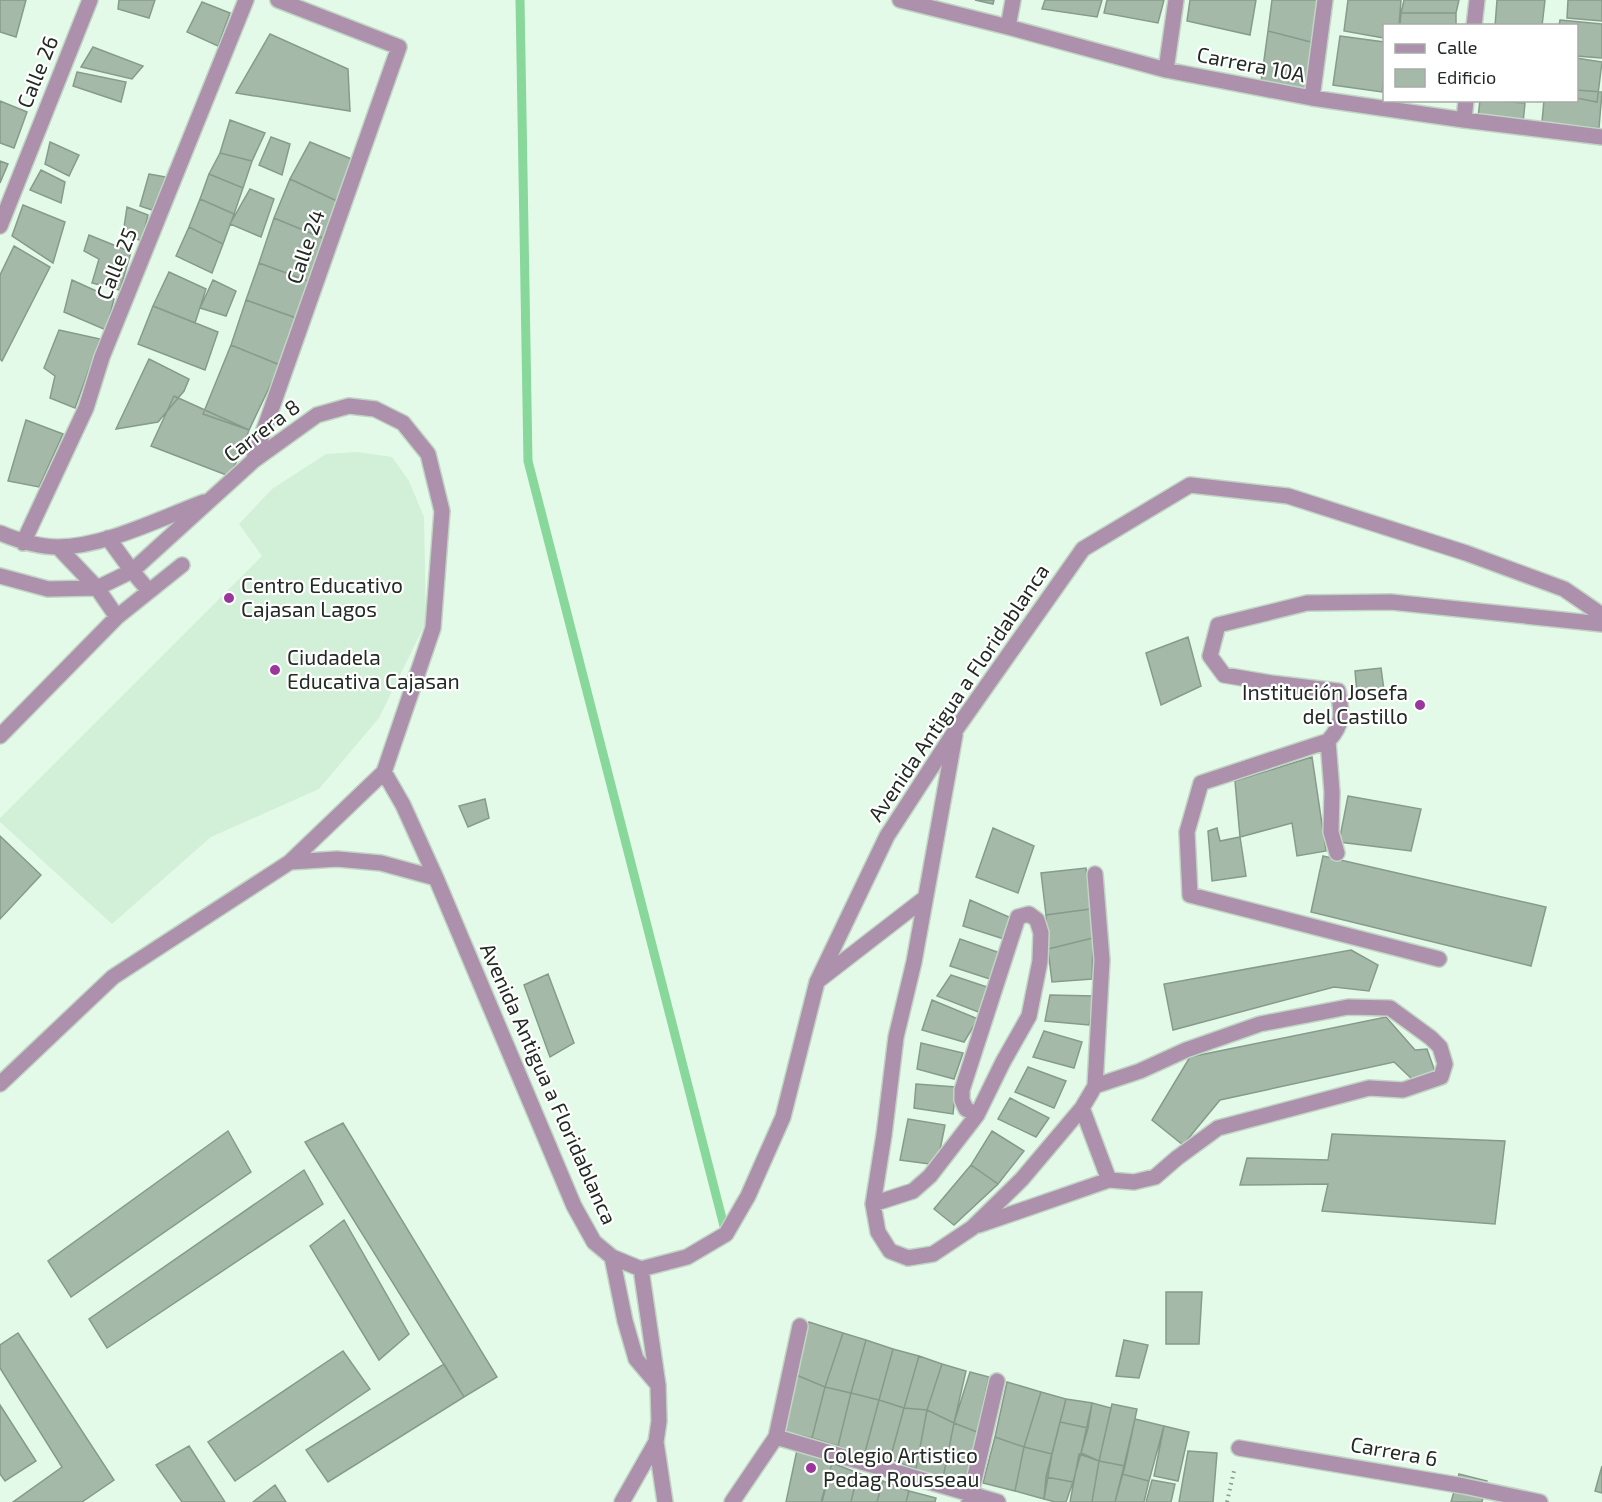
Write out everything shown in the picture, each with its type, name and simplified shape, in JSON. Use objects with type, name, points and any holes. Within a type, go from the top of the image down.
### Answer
[{"type":"street","name":"Calle 26","points":[[0,226],[90,0]]},
{"type":"street","name":"Calle 25","points":[[23,543],[86,408],[102,357],[246,0]]},
{"type":"street","name":"Calle 24","points":[[253,461],[399,47],[278,0]]},
{"type":"street","name":"Carrera 10A","points":[[900,0],[1166,70],[1312,98],[1601,137]]},
{"type":"street","points":[[1008,27],[1012,0]]},
{"type":"street","points":[[1166,70],[1176,0]]},
{"type":"street","points":[[1312,98],[1325,0]]},
{"type":"street","points":[[1474,24],[1477,0]]},
{"type":"street","points":[[1464,120],[1466,102]]},
{"type":"street","name":"Carrera 8","points":[[0,576],[48,589],[97,588],[132,572],[253,461],[317,415],[349,406],[375,409],[403,423],[428,454],[442,511],[433,628],[384,772],[290,862]]},
{"type":"street","name":"Avenida Antigua a Floridablanca","points":[[436,878],[574,1206],[594,1242],[612,1257],[641,1269],[687,1257],[726,1234],[748,1196],[783,1117],[817,982],[887,836],[957,728],[1083,549],[1190,485],[1288,496],[1466,553],[1564,589],[1602,615]]},
{"type":"street","name":"Carrera 8","points":[[0,533],[23,543],[58,547],[88,544],[212,498]]},
{"type":"street","points":[[108,538],[132,572],[149,591]]},
{"type":"street","points":[[58,547],[97,588],[117,616]]},
{"type":"street","points":[[0,736],[117,616],[182,565]]},
{"type":"street","points":[[1439,959],[1190,895],[1187,832],[1201,783],[1328,741],[1335,733],[1342,714],[1338,692],[1224,675],[1210,656],[1218,625],[1307,603],[1391,602],[1602,624]]},
{"type":"street","points":[[957,728],[914,962],[896,1036],[873,1204],[878,1232],[891,1251],[908,1258],[933,1254],[972,1228],[1022,1179],[1082,1108],[1095,1086],[1102,960],[1095,874]]},
{"type":"street","points":[[1328,741],[1332,792],[1331,832],[1337,853]]},
{"type":"street","points":[[384,772],[404,805],[436,878]]},
{"type":"street","points":[[0,1084],[113,977],[290,862],[337,859],[381,863],[436,878]]},
{"type":"street","points":[[817,982],[925,898]]},
{"type":"street","points":[[873,1204],[913,1191],[930,1176],[977,1115],[1003,1062],[1029,1017],[1040,962],[1041,933],[1037,920],[1029,914],[1018,917],[962,1090],[962,1100],[966,1109],[977,1115]]},
{"type":"street","points":[[972,1228],[1108,1180],[1134,1182],[1155,1177],[1218,1128],[1369,1088],[1403,1090],[1441,1077],[1445,1064],[1440,1047],[1390,1008],[1348,1008],[1260,1024],[1095,1086]]},
{"type":"street","points":[[1082,1108],[1108,1180]]},
{"type":"street","points":[[612,1257],[625,1321],[636,1359],[658,1385]]},
{"type":"street","points":[[641,1269],[658,1385],[659,1421],[656,1442],[665,1502]]},
{"type":"street","points":[[732,1502],[776,1437],[800,1326]]},
{"type":"street","points":[[970,1498],[997,1381]]},
{"type":"street","points":[[776,1437],[970,1498],[998,1502]]},
{"type":"street","points":[[622,1502],[656,1442]]},
{"type":"street","name":"Carrera 6","points":[[1239,1448],[1464,1486],[1540,1502]]},
{"type":"path","points":[[1227,1502],[1239,1448]]},
{"type":"shaded area","name":"Ciudadela Educativa Cajasan","points":[[358,452],[392,457],[409,481],[424,517],[426,622],[379,718],[319,789],[211,837],[112,924],[0,822],[0,818],[262,556],[239,524],[272,489],[326,454]]},
{"type":"building","points":[[0,0],[26,0],[16,37],[0,32]]},
{"type":"building","points":[[119,0],[155,0],[149,18],[118,9]]},
{"type":"building","points":[[975,0],[994,0],[993,4]]},
{"type":"building","points":[[1045,0],[1102,0],[1097,17],[1042,9]]},
{"type":"building","points":[[1107,0],[1164,0],[1158,23],[1104,13]]},
{"type":"building","points":[[1190,0],[1256,0],[1250,35],[1187,21]]},
{"type":"building","points":[[1272,0],[1320,0],[1311,42],[1268,31]]},
{"type":"building","points":[[1348,0],[1401,0],[1399,24],[1383,24],[1383,38],[1344,31]]},
{"type":"building","points":[[1404,0],[1459,0],[1456,13],[1401,13]]},
{"type":"building","points":[[1497,0],[1545,0],[1542,24],[1495,24]]},
{"type":"building","points":[[1568,0],[1602,0],[1602,21],[1567,18]]},
{"type":"building","points":[[202,2],[230,13],[218,46],[187,32]]},
{"type":"building","points":[[1401,13],[1456,13],[1456,24],[1400,24]]},
{"type":"building","points":[[1560,20],[1602,24],[1602,58],[1578,56],[1578,24],[1559,24]]},
{"type":"building","points":[[1268,31],[1311,42],[1306,91],[1261,82]]},
{"type":"building","points":[[270,34],[348,69],[350,111],[236,93]]},
{"type":"building","points":[[1340,36],[1383,42],[1382,92],[1333,85]]},
{"type":"building","points":[[93,47],[143,66],[132,79],[81,67]]},
{"type":"building","points":[[1578,58],[1602,62],[1597,102],[1578,98]]},
{"type":"building","points":[[77,72],[126,82],[121,102],[73,86]]},
{"type":"building","points":[[1578,90],[1602,92],[1599,128],[1542,122],[1544,102],[1578,102]]},
{"type":"building","points":[[0,101],[27,112],[14,148],[0,143]]},
{"type":"building","points":[[1480,102],[1525,103],[1523,123],[1478,118]]},
{"type":"building","points":[[230,120],[265,133],[252,161],[220,153]]},
{"type":"building","points":[[271,137],[290,144],[282,175],[259,165]]},
{"type":"building","points":[[50,142],[79,155],[69,176],[45,164]]},
{"type":"building","points":[[310,142],[354,160],[339,202],[290,179]]},
{"type":"building","points":[[220,153],[252,161],[243,188],[209,174]]},
{"type":"building","points":[[0,161],[8,164],[0,183]]},
{"type":"building","points":[[41,170],[65,182],[61,203],[30,190]]},
{"type":"building","points":[[149,174],[166,177],[152,210],[140,206]]},
{"type":"building","points":[[209,174],[243,188],[234,214],[200,199]]},
{"type":"building","points":[[290,179],[339,202],[325,239],[274,218]]},
{"type":"building","points":[[250,189],[274,199],[261,237],[230,224]]},
{"type":"building","points":[[200,199],[234,214],[223,244],[189,227]]},
{"type":"building","points":[[23,205],[65,222],[53,263],[12,236]]},
{"type":"building","points":[[127,207],[148,215],[142,241],[123,234]]},
{"type":"building","points":[[274,218],[325,239],[311,282],[259,263]]},
{"type":"building","points":[[189,227],[223,244],[212,273],[176,256]]},
{"type":"building","points":[[89,235],[131,252],[120,290],[92,283],[99,259],[84,251]]},
{"type":"building","points":[[14,246],[50,267],[2,361],[0,359],[0,275]]},
{"type":"building","points":[[259,263],[311,282],[299,319],[246,300]]},
{"type":"building","points":[[169,272],[206,289],[195,323],[153,306]]},
{"type":"building","points":[[72,280],[114,299],[106,330],[64,312]]},
{"type":"building","points":[[213,280],[236,291],[226,316],[200,308]]},
{"type":"building","points":[[246,300],[299,319],[280,365],[231,345]]},
{"type":"building","points":[[153,306],[218,332],[205,370],[138,344]]},
{"type":"building","points":[[59,330],[100,339],[75,408],[50,398],[55,376],[44,368]]},
{"type":"building","points":[[231,345],[280,365],[249,430],[203,414]]},
{"type":"building","points":[[149,359],[189,379],[184,391],[158,422],[116,429]]},
{"type":"building","points":[[174,396],[249,430],[241,453],[229,476],[151,446]]},
{"type":"building","points":[[26,420],[63,434],[39,487],[8,481]]},
{"type":"building","points":[[1188,637],[1201,686],[1161,705],[1146,653]]},
{"type":"building","points":[[1381,668],[1384,690],[1357,693],[1355,671]]},
{"type":"building","points":[[1312,757],[1326,851],[1297,856],[1292,823],[1240,837],[1235,781]]},
{"type":"building","points":[[1348,796],[1421,809],[1411,851],[1339,842]]},
{"type":"building","points":[[485,799],[489,818],[468,827],[459,806]]},
{"type":"building","points":[[993,828],[1034,846],[1018,893],[976,877]]},
{"type":"building","points":[[1217,828],[1220,841],[1240,837],[1246,876],[1212,881],[1208,831]]},
{"type":"building","points":[[0,836],[41,875],[0,919]]},
{"type":"building","points":[[1323,856],[1546,907],[1531,966],[1311,912]]},
{"type":"building","points":[[1086,868],[1090,909],[1046,915],[1041,873]]},
{"type":"building","points":[[970,900],[1011,918],[1004,939],[963,926]]},
{"type":"building","points":[[1090,909],[1093,938],[1048,949],[1046,915]]},
{"type":"building","points":[[1093,938],[1092,979],[1052,982],[1048,949]]},
{"type":"building","points":[[960,939],[1000,953],[990,979],[950,966]]},
{"type":"building","points":[[1351,950],[1378,965],[1369,991],[1334,987],[1173,1030],[1164,984]]},
{"type":"building","points":[[548,974],[574,1043],[550,1057],[524,985]]},
{"type":"building","points":[[951,975],[990,988],[981,1013],[937,996]]},
{"type":"building","points":[[1050,995],[1095,996],[1089,1025],[1045,1021]]},
{"type":"building","points":[[932,1000],[978,1019],[964,1042],[922,1030]]},
{"type":"building","points":[[1386,1017],[1415,1050],[1427,1049],[1437,1077],[1412,1079],[1394,1062],[1220,1100],[1183,1145],[1152,1120],[1190,1057]]},
{"type":"building","points":[[1044,1031],[1082,1042],[1074,1068],[1033,1057]]},
{"type":"building","points":[[921,1043],[963,1053],[954,1079],[917,1069]]},
{"type":"building","points":[[1028,1067],[1066,1081],[1054,1108],[1015,1092]]},
{"type":"building","points":[[916,1084],[956,1087],[953,1114],[914,1108]]},
{"type":"building","points":[[1010,1098],[1049,1118],[1036,1137],[998,1119]]},
{"type":"building","points":[[908,1119],[945,1125],[937,1165],[900,1160]]},
{"type":"building","points":[[343,1123],[497,1377],[464,1397],[305,1142]]},
{"type":"building","points":[[228,1131],[251,1172],[71,1297],[48,1261]]},
{"type":"building","points":[[992,1131],[1024,1151],[998,1184],[971,1165]]},
{"type":"building","points":[[1332,1134],[1505,1141],[1495,1224],[1322,1211],[1328,1184],[1240,1185],[1247,1158],[1328,1160]]},
{"type":"building","points":[[971,1165],[998,1184],[954,1225],[934,1209]]},
{"type":"building","points":[[304,1170],[323,1204],[107,1348],[89,1319]]},
{"type":"building","points":[[344,1220],[409,1334],[379,1360],[310,1246]]},
{"type":"building","points":[[1166,1292],[1202,1292],[1199,1344],[1166,1344]]},
{"type":"building","points":[[809,1322],[843,1333],[825,1387],[794,1374]]},
{"type":"building","points":[[18,1333],[114,1480],[82,1502],[13,1502],[62,1467],[0,1368],[0,1345]]},
{"type":"building","points":[[843,1333],[866,1340],[851,1393],[825,1387]]},
{"type":"building","points":[[866,1340],[893,1349],[879,1400],[851,1393]]},
{"type":"building","points":[[1124,1340],[1148,1345],[1139,1378],[1116,1376]]},
{"type":"building","points":[[893,1349],[919,1356],[904,1408],[879,1400]]},
{"type":"building","points":[[343,1351],[370,1389],[235,1481],[208,1442]]},
{"type":"building","points":[[919,1356],[942,1364],[927,1410],[904,1408]]},
{"type":"building","points":[[444,1364],[464,1397],[328,1482],[306,1450]]},
{"type":"building","points":[[942,1364],[966,1371],[954,1423],[927,1410]]},
{"type":"building","points":[[970,1372],[989,1377],[977,1432],[954,1423]]},
{"type":"building","points":[[794,1374],[825,1387],[812,1438],[780,1431]]},
{"type":"building","points":[[1007,1382],[1041,1392],[1024,1447],[995,1437]]},
{"type":"building","points":[[825,1387],[851,1393],[838,1446],[812,1438]]},
{"type":"building","points":[[1041,1392],[1066,1399],[1052,1454],[1024,1447]]},
{"type":"building","points":[[851,1393],[879,1400],[864,1456],[838,1446]]},
{"type":"building","points":[[1066,1399],[1092,1403],[1088,1428],[1060,1422]]},
{"type":"building","points":[[879,1400],[904,1408],[890,1459],[864,1456]]},
{"type":"building","points":[[1092,1403],[1111,1408],[1099,1461],[1081,1453]]},
{"type":"building","points":[[1112,1404],[1137,1409],[1125,1466],[1099,1461]]},
{"type":"building","points":[[0,1405],[36,1461],[5,1481],[0,1474]]},
{"type":"building","points":[[904,1408],[927,1410],[916,1469],[890,1459]]},
{"type":"building","points":[[927,1410],[954,1423],[943,1478],[915,1474]]},
{"type":"building","points":[[1135,1419],[1164,1426],[1149,1481],[1122,1474]]},
{"type":"building","points":[[1060,1422],[1088,1428],[1073,1482],[1046,1477]]},
{"type":"building","points":[[954,1423],[977,1432],[966,1485],[943,1478]]},
{"type":"building","points":[[1164,1426],[1189,1432],[1178,1481],[1154,1476]]},
{"type":"building","points":[[995,1437],[1024,1447],[1015,1491],[983,1483]]},
{"type":"building","points":[[189,1446],[225,1502],[182,1502],[156,1465]]},
{"type":"building","points":[[1024,1447],[1052,1454],[1044,1499],[1015,1491]]},
{"type":"building","points":[[797,1450],[832,1463],[822,1502],[786,1502]]},
{"type":"building","points":[[1188,1451],[1217,1453],[1213,1502],[1179,1502]]},
{"type":"building","points":[[1079,1454],[1099,1461],[1092,1502],[1070,1502]]},
{"type":"building","points":[[1099,1461],[1125,1466],[1115,1502],[1092,1502]]},
{"type":"building","points":[[832,1463],[858,1473],[851,1502],[821,1502]]},
{"type":"building","points":[[1602,1466],[1602,1493],[1595,1491]]},
{"type":"building","points":[[858,1473],[883,1481],[877,1502],[851,1502]]},
{"type":"building","points":[[1122,1474],[1149,1481],[1144,1502],[1115,1502]]},
{"type":"building","points":[[1459,1474],[1487,1481],[1482,1502],[1451,1502]]},
{"type":"building","points":[[1046,1477],[1073,1482],[1066,1502],[1044,1499]]},
{"type":"building","points":[[1152,1480],[1175,1484],[1171,1502],[1146,1502]]},
{"type":"building","points":[[883,1481],[909,1491],[906,1502],[877,1502]]},
{"type":"building","points":[[275,1485],[286,1502],[253,1502]]},
{"type":"building","points":[[909,1491],[936,1498],[935,1502],[906,1502]]},
{"type":"waterway","points":[[520,0],[528,461],[726,1234]]},
{"type":"place","name":"Centro Educativo Cajasan Lagos","points":[[229,598]]},
{"type":"place","name":"Ciudadela Educativa Cajasan","points":[[275,670]]},
{"type":"place","name":"Institución Josefa del Castillo","points":[[1420,705]]},
{"type":"place","name":"Colegio Artistico Pedag Rousseau","points":[[811,1468]]}]
